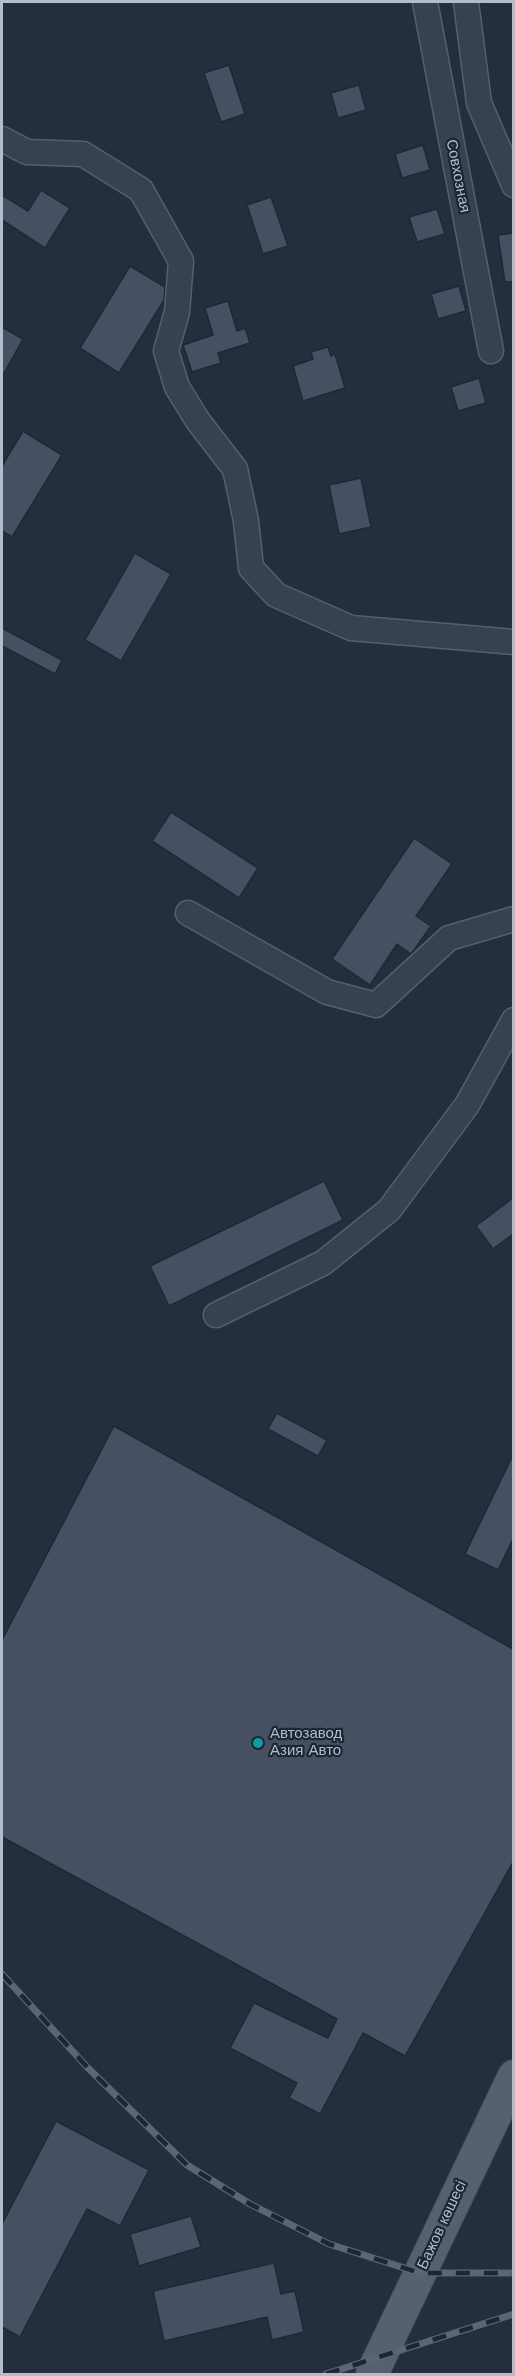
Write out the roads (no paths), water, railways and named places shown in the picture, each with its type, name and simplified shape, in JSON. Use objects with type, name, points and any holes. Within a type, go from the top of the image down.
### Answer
[{"type":"main road","name":"Бажов көшесі","points":[[372,2374],[513,2076]]},
{"type":"lane","name":"Совхозная","points":[[425,2],[491,351]]},
{"type":"lane","points":[[466,2],[479,103],[513,185]]},
{"type":"lane","points":[[2,139],[27,152],[83,154],[141,190],[181,261],[177,312],[166,351],[177,387],[198,421],[236,469],[246,521],[250,568],[276,595],[351,628],[513,642]]},
{"type":"lane","points":[[189,913],[327,992],[376,1005],[449,938],[513,920]]},
{"type":"lane","points":[[216,1315],[323,1263],[389,1210],[467,1105],[513,1020]]},
{"type":"railway","points":[[2,1974],[88,2068],[187,2165],[250,2204],[329,2244],[420,2273],[514,2273]]},
{"type":"railway","points":[[326,2374],[514,2314]]},
{"type":"place","name":"Автозавод Азия Авто","points":[[258,1743]]}]
